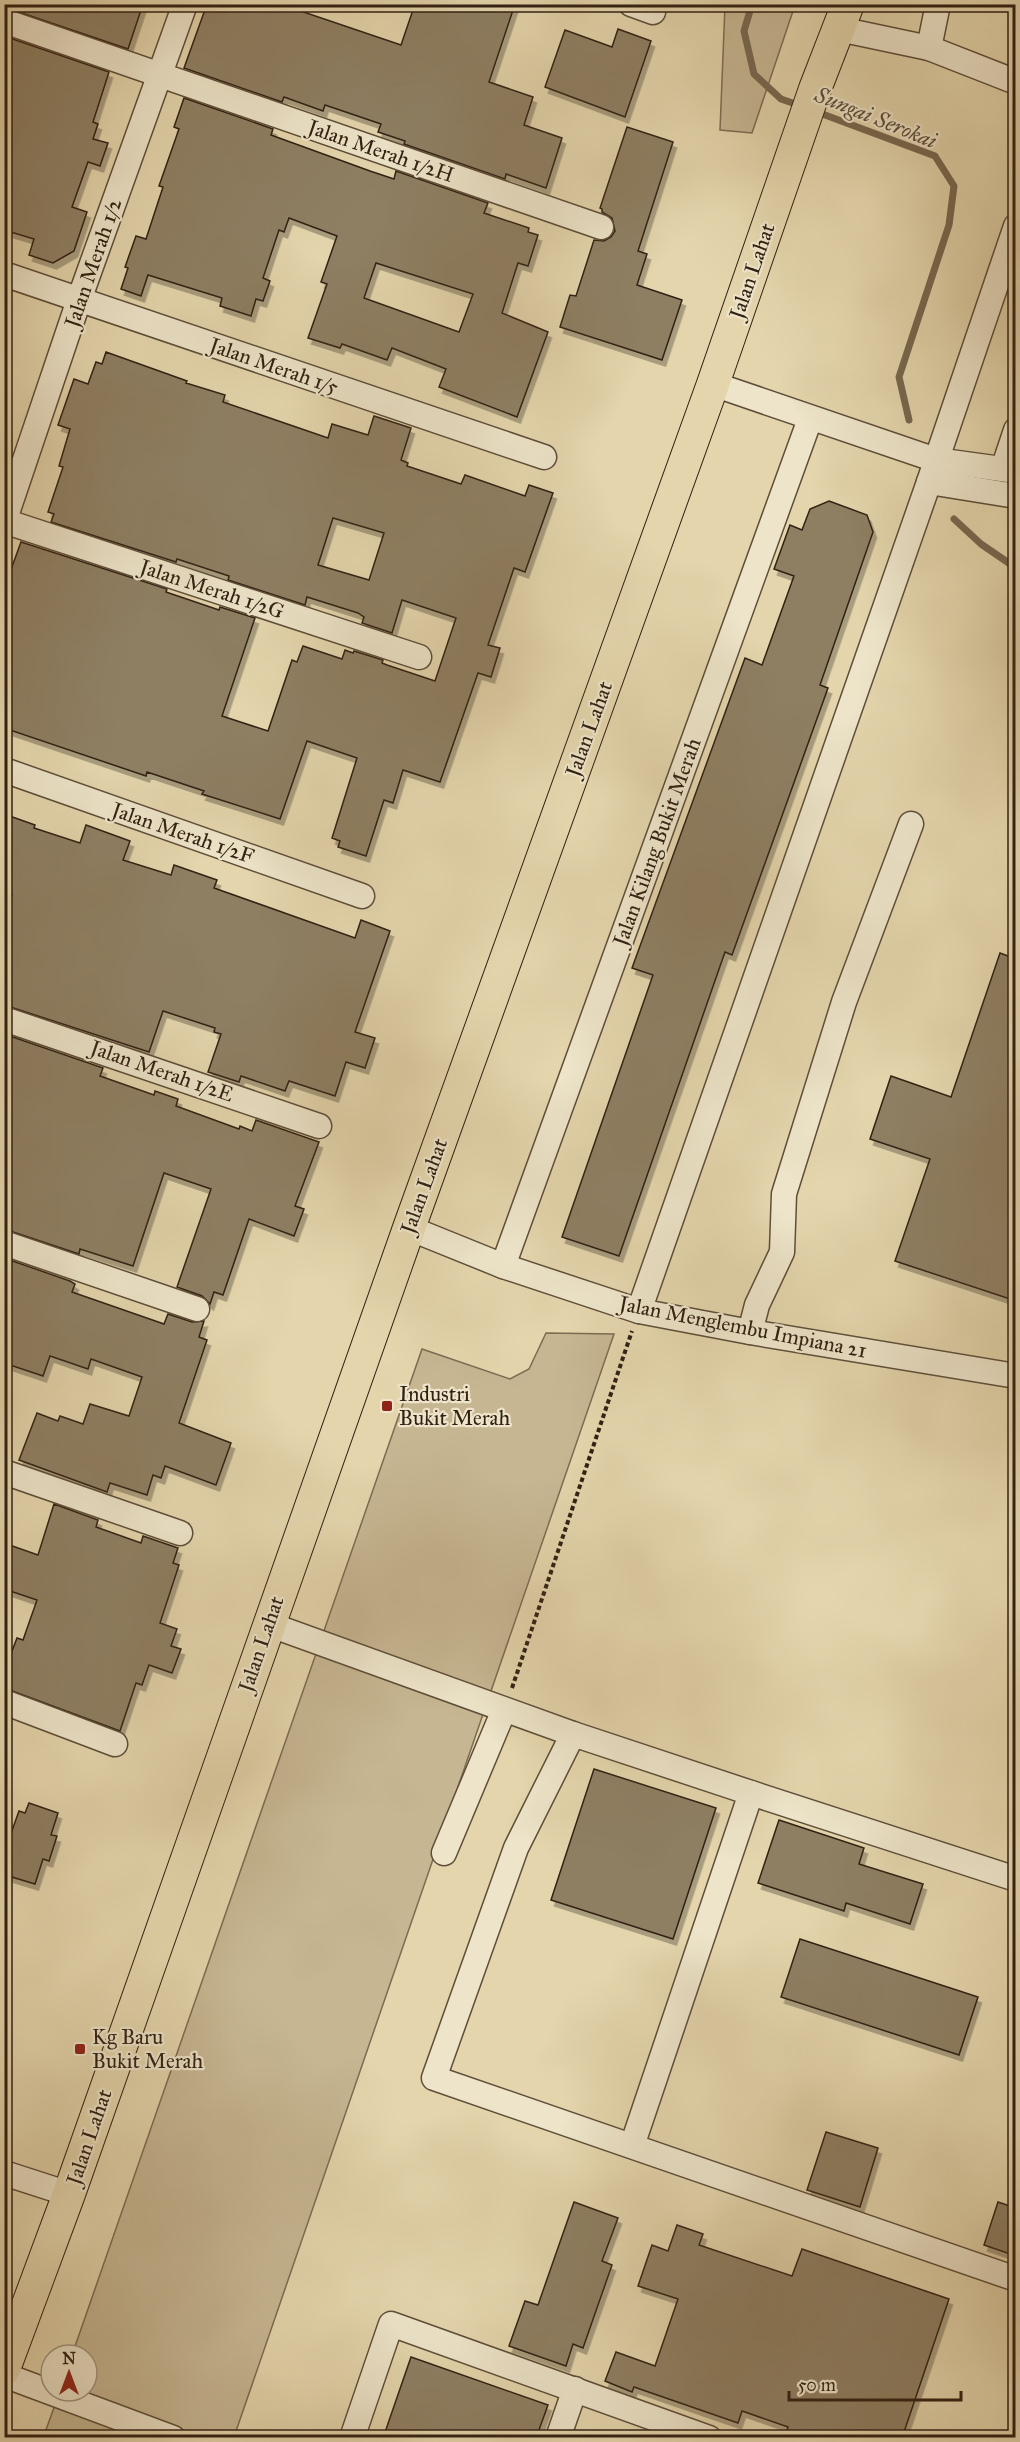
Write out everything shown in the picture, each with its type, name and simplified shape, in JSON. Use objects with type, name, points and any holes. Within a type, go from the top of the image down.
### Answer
[{"type":"main road","name":"Jalan Lahat","points":[[4,2369],[69,2194],[268,1624],[712,384],[815,89],[844,17]]},
{"type":"street","name":"Jalan Merah 1/2","points":[[5,522],[79,300],[185,4]]},
{"type":"street","points":[[929,48],[938,4]]},
{"type":"street","points":[[844,17],[1016,82]]},
{"type":"street","name":"Jalan Merah 1/2H","points":[[4,21],[601,227]]},
{"type":"street","points":[[639,1311],[929,482],[1016,226]]},
{"type":"street","name":"Jalan Merah 1/5","points":[[4,274],[544,457]]},
{"type":"street","points":[[712,384],[810,419],[936,459],[1009,470],[1016,430]]},
{"type":"street","name":"Jalan Kilang Bukit Merah","points":[[503,1266],[810,419]]},
{"type":"street","points":[[929,482],[1016,496]]},
{"type":"street","name":"Jalan Merah 1/2G","points":[[5,522],[419,657]]},
{"type":"street","name":"Jalan Merah 1/2F","points":[[4,770],[362,896]]},
{"type":"street","points":[[750,1332],[757,1305],[783,1252],[784,1194],[844,1002],[911,824]]},
{"type":"street","name":"Jalan Merah 1/2E","points":[[4,1018],[319,1126]]},
{"type":"street","name":"Jalan Menglembu Impiana 21","points":[[409,1228],[503,1266],[639,1311],[750,1332],[1016,1376]]},
{"type":"street","points":[[4,1243],[197,1309]]},
{"type":"street","points":[[4,1472],[180,1533]]},
{"type":"street","points":[[268,1624],[573,1734],[1016,1879]]},
{"type":"street","points":[[4,1702],[115,1744]]},
{"type":"street","points":[[444,1853],[504,1710]]},
{"type":"street","points":[[573,1734],[516,1848],[434,2078],[1016,2279]]},
{"type":"street","points":[[632,2146],[751,1793]]},
{"type":"street","points":[[4,2173],[69,2194]]},
{"type":"street","points":[[352,2438],[391,2324],[709,2438]]},
{"type":"street","points":[[4,2375],[173,2438]]},
{"type":"street","points":[[558,2438],[575,2389]]},
{"type":"path","points":[[504,1710],[639,1311]]},
{"type":"shaded area","points":[[725,5],[795,5],[752,133],[720,130]]},
{"type":"shaded area","points":[[546,1333],[614,1334],[234,2437],[43,2438],[56,2403],[99,2403],[99,2343],[76,2343],[422,1349],[510,1379],[529,1369]]},
{"type":"building","points":[[4,4],[143,4],[128,49],[4,7]]},
{"type":"building","points":[[207,4],[280,4],[401,45],[415,4],[515,4],[489,82],[533,97],[524,125],[562,138],[546,188],[506,174],[505,179],[404,144],[405,141],[378,132],[381,124],[325,105],[323,111],[284,97],[282,102],[184,68]]},
{"type":"building","points":[[618,29],[651,41],[625,117],[545,87],[565,30],[612,47]]},
{"type":"building","points":[[4,36],[109,72],[93,122],[98,124],[93,139],[108,143],[100,166],[88,162],[72,207],[87,212],[74,251],[53,263],[29,255],[34,239],[4,230]]},
{"type":"building","points":[[184,98],[273,129],[271,135],[370,171],[394,179],[396,171],[488,203],[484,213],[529,228],[528,232],[538,235],[528,266],[518,263],[502,313],[548,332],[517,417],[439,387],[446,369],[392,348],[387,360],[342,344],[340,348],[308,338],[327,284],[321,282],[337,236],[289,218],[284,232],[279,230],[263,278],[270,281],[263,301],[256,299],[251,316],[220,306],[222,298],[148,275],[141,296],[121,289],[128,268],[125,267],[136,236],[146,239],[163,187],[159,186],[179,129],[174,127]],"holes":[[[376,263],[473,294],[459,332],[364,298]]]},
{"type":"building","points":[[627,127],[673,142],[638,251],[647,254],[637,285],[682,300],[662,360],[560,327],[570,295],[576,296],[594,240],[604,241],[615,231],[612,218],[600,208]]},
{"type":"building","points":[[106,352],[187,381],[186,383],[225,395],[223,402],[328,438],[332,424],[368,435],[374,416],[411,428],[401,460],[408,463],[407,466],[461,484],[465,475],[525,496],[529,485],[553,493],[525,572],[514,568],[488,645],[500,648],[491,677],[478,673],[440,782],[403,770],[393,803],[384,800],[366,856],[338,847],[340,841],[332,838],[357,758],[307,741],[280,819],[202,794],[204,791],[147,772],[146,776],[4,728],[4,589],[21,542],[167,589],[166,592],[219,610],[220,607],[255,618],[222,716],[268,731],[292,660],[297,662],[303,646],[342,659],[345,650],[353,653],[354,651],[435,681],[456,618],[402,600],[392,633],[362,623],[364,617],[358,613],[307,597],[305,605],[228,580],[229,576],[177,559],[176,562],[51,522],[54,514],[48,512],[63,467],[59,466],[70,429],[58,425],[74,379],[88,384],[96,362],[102,364]],"holes":[[[333,518],[384,533],[369,580],[318,565]]]},
{"type":"building","points":[[829,501],[867,515],[873,532],[820,685],[828,688],[732,955],[725,952],[619,1256],[562,1237],[653,975],[632,968],[745,658],[762,665],[794,576],[774,569],[790,525],[802,530],[810,509]]},
{"type":"building","points":[[4,814],[35,825],[34,828],[80,843],[86,825],[130,841],[123,860],[171,875],[174,865],[217,880],[214,888],[355,938],[361,920],[390,931],[355,1032],[375,1038],[365,1068],[346,1062],[335,1096],[289,1081],[285,1091],[241,1076],[239,1082],[208,1072],[221,1034],[214,1032],[215,1028],[163,1011],[149,1052],[4,1005],[4,918],[12,895],[4,892]]},
{"type":"building","points":[[1000,953],[1016,959],[1016,1301],[895,1261],[930,1159],[870,1139],[891,1076],[951,1097]]},
{"type":"building","points":[[4,1034],[103,1068],[100,1076],[154,1095],[155,1091],[178,1099],[176,1106],[239,1129],[240,1126],[252,1131],[256,1120],[319,1142],[295,1206],[304,1209],[294,1236],[249,1219],[223,1295],[214,1292],[210,1304],[202,1296],[177,1287],[211,1189],[164,1173],[133,1266],[80,1249],[79,1254],[4,1229]]},
{"type":"building","points":[[4,1258],[70,1281],[75,1284],[72,1292],[164,1324],[168,1314],[192,1322],[204,1321],[199,1337],[207,1340],[179,1423],[231,1443],[216,1485],[165,1466],[161,1478],[153,1475],[147,1495],[110,1483],[107,1492],[19,1460],[37,1413],[58,1421],[60,1416],[83,1424],[90,1404],[129,1416],[142,1377],[91,1359],[88,1369],[50,1356],[43,1376],[4,1363]]},
{"type":"building","points":[[54,1504],[98,1520],[96,1527],[141,1543],[143,1536],[178,1548],[173,1563],[179,1565],[160,1623],[177,1629],[171,1646],[181,1649],[172,1673],[149,1665],[142,1685],[136,1683],[120,1731],[4,1688],[4,1672],[17,1638],[23,1640],[37,1600],[4,1589],[4,1543],[38,1555]]},
{"type":"building","points":[[594,1769],[716,1808],[673,1939],[551,1900]]},
{"type":"building","points":[[29,1803],[58,1813],[51,1835],[57,1836],[49,1861],[43,1859],[35,1884],[5,1875],[10,1860],[4,1859],[4,1853],[19,1811],[25,1813]]},
{"type":"building","points":[[779,1820],[864,1848],[859,1864],[923,1884],[910,1924],[846,1903],[844,1911],[758,1883]]},
{"type":"building","points":[[800,1939],[978,1997],[959,2055],[781,1997]]},
{"type":"building","points":[[826,2132],[878,2148],[860,2207],[807,2190]]},
{"type":"building","points":[[574,2202],[618,2218],[602,2261],[612,2265],[583,2348],[573,2344],[566,2366],[509,2346],[525,2301],[538,2305]]},
{"type":"building","points":[[998,2202],[1016,2208],[1016,2256],[984,2245]]},
{"type":"building","points":[[677,2225],[703,2234],[699,2245],[792,2276],[802,2249],[949,2299],[902,2438],[784,2438],[788,2427],[742,2411],[738,2423],[634,2387],[632,2392],[605,2381],[616,2352],[655,2366],[678,2299],[638,2286],[652,2245],[668,2251]]},
{"type":"building","points":[[411,2357],[548,2405],[536,2438],[383,2438]]},
{"type":"waterway","name":"Sungai Serokai","points":[[752,4],[744,31],[754,74],[781,99],[801,106]]},
{"type":"waterway","name":"Sungai Serokai","points":[[817,112],[935,156],[954,186],[949,225],[899,377],[909,420]]},
{"type":"waterway","name":"Sungai Serokai","points":[[954,519],[981,544],[1016,568]]},
{"type":"place","name":"Industri Bukit Merah","points":[[387,1406]]},
{"type":"place","name":"Kg Baru Bukit Merah","points":[[80,2049]]}]
